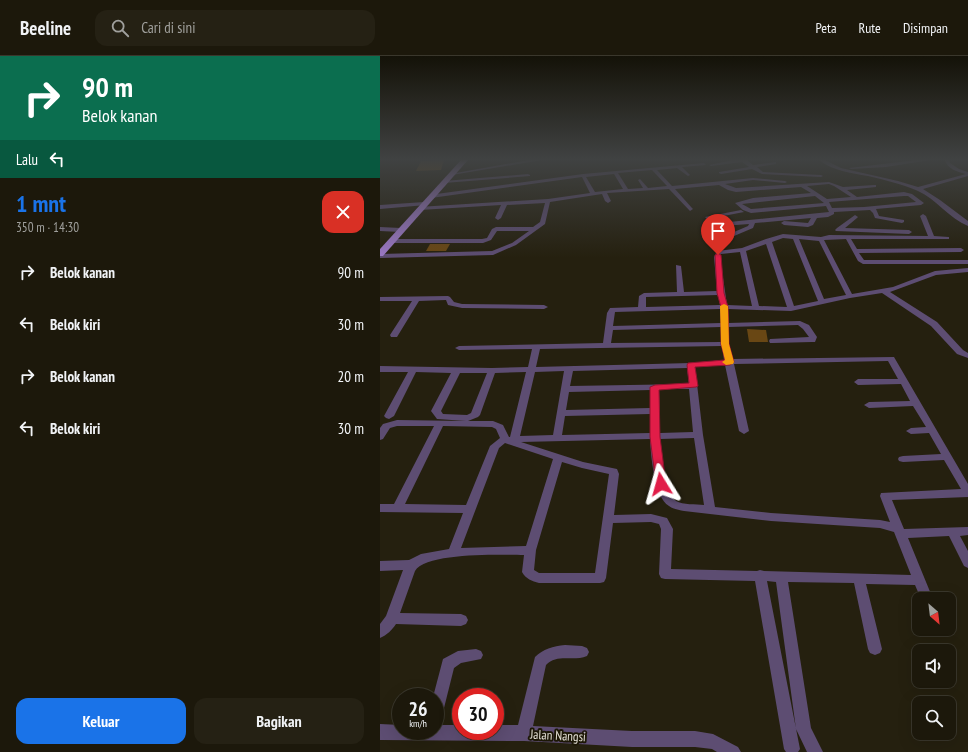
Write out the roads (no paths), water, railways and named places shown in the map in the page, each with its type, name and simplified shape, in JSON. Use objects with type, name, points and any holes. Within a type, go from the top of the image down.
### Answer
[{"type":"main road","points":[[380,255],[434,192]]},
{"type":"street","points":[[431,196],[456,192]]},
{"type":"street","points":[[380,207],[548,201],[599,192]]},
{"type":"street","points":[[604,192],[608,201]]},
{"type":"street","points":[[674,192],[690,209]]},
{"type":"street","points":[[847,192],[856,198]]},
{"type":"street","points":[[925,192],[933,196],[968,224]]},
{"type":"street","points":[[716,225],[769,220],[806,226],[811,224],[815,216],[830,214],[833,212],[831,210],[827,202],[817,194],[753,200],[738,203],[745,209],[751,211],[827,202],[856,198],[907,194],[921,203],[831,210]]},
{"type":"street","points":[[380,255],[493,253],[508,247],[543,224],[548,201]]},
{"type":"street","points":[[498,218],[505,203]]},
{"type":"street","points":[[871,208],[876,212],[877,217],[902,221]]},
{"type":"street","points":[[734,234],[716,225],[708,216],[741,212]]},
{"type":"street","points":[[923,216],[932,236]]},
{"type":"street","points":[[829,237],[855,217]]},
{"type":"street","points":[[725,238],[751,227],[752,222]]},
{"type":"street","points":[[380,229],[401,230]]},
{"type":"street","points":[[391,241],[480,241],[489,239],[495,229],[536,229]]},
{"type":"street","points":[[839,229],[947,238]]},
{"type":"street","points":[[744,432],[725,344],[724,307],[717,257],[718,252],[743,250],[783,236],[821,239],[829,237],[932,236]]},
{"type":"street","points":[[794,237],[818,303]]},
{"type":"street","points":[[848,238],[856,250],[860,260],[866,262],[968,262]]},
{"type":"street","points":[[821,239],[850,296]]},
{"type":"street","points":[[768,240],[791,309]]},
{"type":"street","points":[[743,250],[756,308]]},
{"type":"street","points":[[856,250],[961,250]]},
{"type":"street","points":[[678,266],[681,293]]},
{"type":"street","points":[[607,346],[612,311],[724,307],[791,309],[900,287],[935,273],[968,270]]},
{"type":"street","points":[[884,291],[934,324],[956,348],[968,356]]},
{"type":"street","points":[[642,309],[643,295],[721,293]]},
{"type":"street","points":[[380,298],[448,298],[450,303],[468,307],[544,307]]},
{"type":"street","points":[[394,335],[417,298]]},
{"type":"street","points":[[609,328],[800,323],[806,327],[813,337],[812,340],[805,341],[773,341]]},
{"type":"street","points":[[459,348],[725,344]]},
{"type":"street","points":[[509,439],[537,347]]},
{"type":"street","points":[[380,369],[492,371],[691,365],[730,362],[891,360],[968,493],[885,496],[923,592]]},
{"type":"street","points":[[691,365],[698,435],[710,510]]},
{"type":"street","points":[[557,438],[569,368]]},
{"type":"street","points":[[389,416],[412,370]]},
{"type":"street","points":[[457,370],[436,411],[440,417],[468,418],[475,415],[492,371]]},
{"type":"street","points":[[858,382],[903,381]]},
{"type":"street","points":[[566,389],[693,386]]},
{"type":"street","points":[[655,387],[655,437],[661,484],[670,501],[684,507],[772,517],[880,524],[899,531],[968,531]]},
{"type":"street","points":[[869,404],[916,403]]},
{"type":"street","points":[[562,413],[655,411]]},
{"type":"street","points":[[380,437],[386,426],[393,423],[496,425],[500,427],[509,439],[558,458],[582,465],[613,471],[614,474],[609,519],[600,578],[539,578],[528,572],[530,550],[558,458]]},
{"type":"street","points":[[398,508],[440,423]]},
{"type":"street","points":[[911,431],[931,430]]},
{"type":"street","points":[[452,553],[471,509],[495,446],[509,439],[698,435]]},
{"type":"street","points":[[903,459],[946,457]]},
{"type":"street","points":[[380,508],[471,509]]},
{"type":"street","points":[[609,519],[651,518],[663,521],[667,529],[665,574],[919,580]]},
{"type":"street","points":[[953,532],[968,563]]},
{"type":"street","points":[[380,566],[412,565],[424,557],[452,553],[530,550]]},
{"type":"street","points":[[380,632],[387,626],[392,618],[412,565]]},
{"type":"street","points":[[770,576],[792,749]]},
{"type":"street","points":[[770,576],[804,729],[815,752]]},
{"type":"street","points":[[859,578],[875,649]]},
{"type":"street","points":[[392,618],[461,620]]},
{"type":"street","points":[[524,733],[540,662],[546,655],[555,652],[582,652]]},
{"type":"street","points":[[442,688],[448,664],[458,657],[476,655]]},
{"type":"street","name":"Jalan Nangsi","points":[[380,732],[392,732]]},
{"type":"street","name":"Jalan Nangsi","points":[[444,732],[480,734],[524,733],[632,739],[695,739],[713,742],[733,752]]}]
